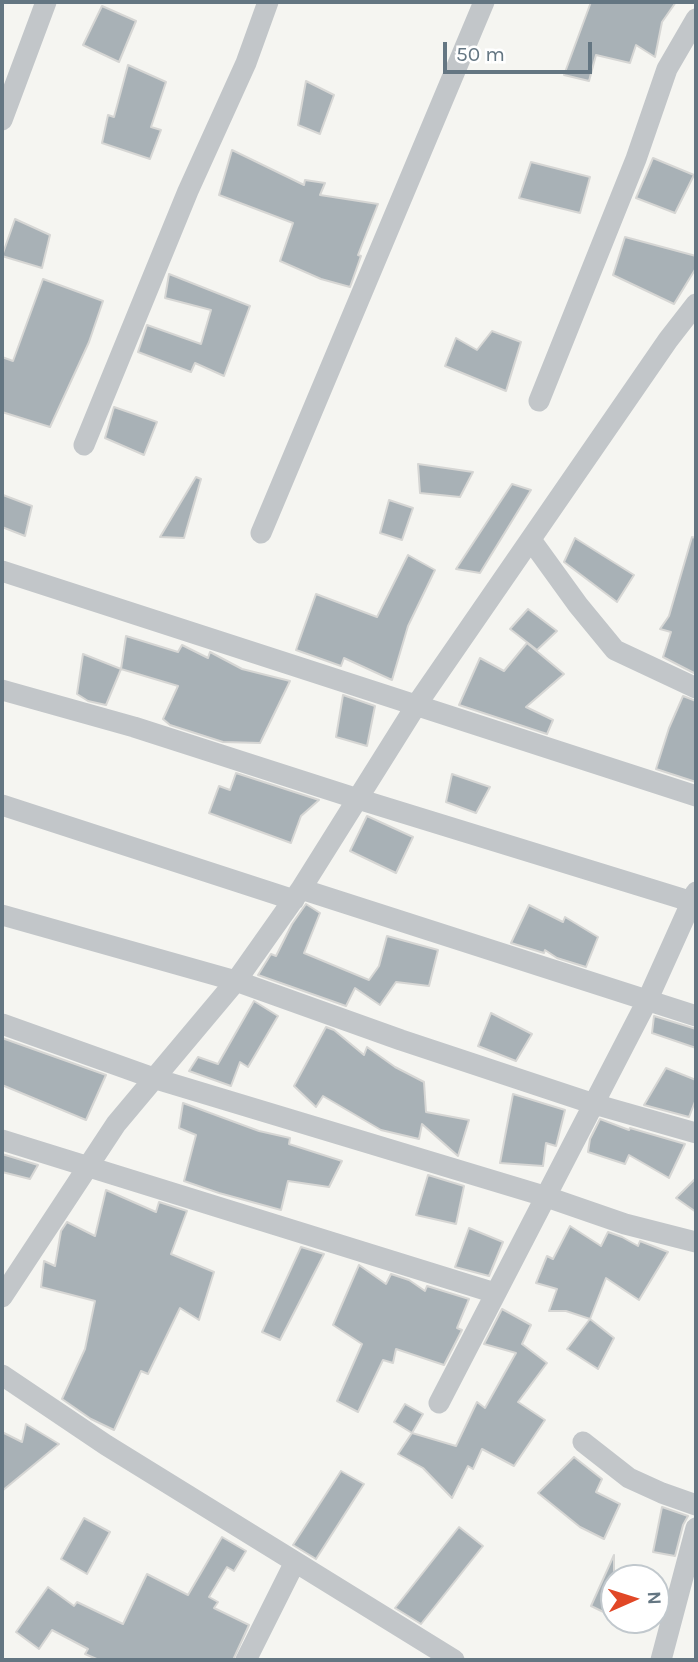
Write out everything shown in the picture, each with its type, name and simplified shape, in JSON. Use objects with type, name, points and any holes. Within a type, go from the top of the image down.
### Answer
[{"type":"street","points":[[2,120],[46,2]]},
{"type":"street","points":[[85,445],[188,191],[246,63],[268,2]]},
{"type":"street","points":[[261,533],[484,2]]},
{"type":"street","points":[[539,401],[636,159],[667,69],[696,19]]},
{"type":"street","points":[[2,1297],[131,1105],[156,1079],[236,981],[298,895],[417,704],[668,340],[696,304]]},
{"type":"street","points":[[531,540],[615,650],[696,688]]},
{"type":"street","points":[[2,570],[696,796]]},
{"type":"street","points":[[2,690],[134,727],[358,799],[695,899],[647,1001],[439,1402]]},
{"type":"street","points":[[2,805],[696,1016]]},
{"type":"street","points":[[2,915],[236,981],[401,1040],[594,1104],[696,1133]]},
{"type":"street","points":[[2,1024],[156,1079],[544,1196],[625,1224],[696,1242]]},
{"type":"street","points":[[2,1140],[495,1293]]},
{"type":"street","points":[[2,1375],[106,1445],[454,1660]]},
{"type":"street","points":[[583,1442],[629,1478],[696,1505]]},
{"type":"street","points":[[660,1660],[696,1528]]},
{"type":"street","points":[[246,1660],[295,1562]]},
{"type":"building","points":[[591,2],[676,2],[662,22],[655,57],[636,45],[630,63],[596,55],[589,81],[564,75]]},
{"type":"building","points":[[102,6],[136,21],[119,62],[83,45]]},
{"type":"building","points":[[128,65],[166,82],[151,127],[161,130],[150,159],[102,143],[108,115],[114,117]]},
{"type":"building","points":[[306,81],[334,95],[320,134],[298,125]]},
{"type":"building","points":[[232,150],[304,185],[305,180],[325,183],[320,195],[378,204],[358,255],[361,256],[350,287],[321,279],[280,261],[293,223],[219,195]]},
{"type":"building","points":[[653,158],[694,175],[675,213],[636,198]]},
{"type":"building","points":[[531,162],[590,177],[580,213],[519,198]]},
{"type":"building","points":[[15,219],[50,235],[42,268],[2,256]]},
{"type":"building","points":[[625,237],[696,256],[696,268],[674,304],[613,275]]},
{"type":"building","points":[[169,274],[250,306],[224,376],[195,363],[191,372],[138,352],[147,325],[201,344],[211,310],[165,298]]},
{"type":"building","points":[[43,279],[103,301],[89,342],[50,427],[2,412],[2,357],[13,361]]},
{"type":"building","points":[[492,331],[521,342],[506,391],[445,366],[456,338],[477,350]]},
{"type":"building","points":[[114,407],[157,422],[144,455],[105,438]]},
{"type":"building","points":[[418,464],[473,472],[460,497],[420,493]]},
{"type":"building","points":[[196,477],[201,479],[184,538],[160,537]]},
{"type":"building","points":[[512,484],[531,490],[480,573],[456,569]]},
{"type":"building","points":[[3,495],[32,506],[25,536],[2,527]]},
{"type":"building","points":[[389,500],[413,508],[402,540],[380,533]]},
{"type":"building","points":[[692,537],[696,538],[696,674],[663,657],[671,632],[660,629],[669,616]]},
{"type":"building","points":[[575,538],[634,575],[617,602],[564,562]]},
{"type":"building","points":[[408,555],[435,570],[408,626],[392,680],[344,658],[341,666],[296,650],[316,594],[377,617]]},
{"type":"building","points":[[528,609],[557,631],[537,650],[510,629]]},
{"type":"building","points":[[126,636],[178,652],[182,645],[208,658],[210,652],[242,669],[290,681],[260,743],[223,742],[170,725],[163,719],[178,686],[121,669]]},
{"type":"building","points":[[527,643],[564,674],[526,707],[553,720],[547,734],[459,705],[480,658],[504,671]]},
{"type":"building","points":[[83,654],[121,669],[106,705],[88,701],[77,694]]},
{"type":"building","points":[[343,695],[375,706],[367,746],[336,737]]},
{"type":"building","points":[[683,696],[696,701],[696,782],[656,769]]},
{"type":"building","points":[[236,773],[319,800],[301,816],[291,843],[209,813],[219,786],[230,790]]},
{"type":"building","points":[[452,774],[490,787],[476,813],[446,802]]},
{"type":"building","points":[[367,816],[413,837],[396,873],[350,851]]},
{"type":"building","points":[[306,904],[320,913],[304,953],[369,980],[379,966],[387,936],[438,950],[429,986],[396,982],[380,1005],[355,988],[346,1006],[258,975],[271,954],[276,956],[292,924]]},
{"type":"building","points":[[529,905],[563,922],[565,917],[598,937],[586,967],[557,958],[545,950],[544,953],[511,943]]},
{"type":"building","points":[[254,1001],[278,1016],[248,1067],[240,1062],[231,1086],[189,1071],[198,1057],[218,1064]]},
{"type":"building","points":[[491,1013],[532,1034],[516,1061],[478,1046]]},
{"type":"building","points":[[654,1016],[696,1029],[696,1048],[652,1033]]},
{"type":"building","points":[[326,1027],[334,1030],[364,1055],[367,1047],[395,1067],[424,1082],[426,1112],[469,1120],[458,1156],[422,1124],[419,1139],[381,1130],[323,1096],[316,1107],[294,1086]]},
{"type":"building","points":[[2,1038],[106,1075],[86,1120],[2,1085]]},
{"type":"building","points":[[666,1068],[696,1080],[696,1099],[689,1117],[644,1105]]},
{"type":"building","points":[[513,1094],[565,1110],[556,1146],[546,1143],[543,1166],[500,1163]]},
{"type":"building","points":[[183,1103],[259,1131],[290,1138],[289,1144],[342,1161],[329,1187],[288,1181],[281,1210],[184,1181],[196,1135],[179,1128]]},
{"type":"building","points":[[600,1119],[629,1130],[630,1128],[685,1144],[669,1178],[629,1155],[625,1164],[588,1152],[590,1139]]},
{"type":"building","points":[[2,1154],[38,1165],[30,1179],[2,1172]]},
{"type":"building","points":[[428,1175],[464,1186],[456,1224],[416,1215]]},
{"type":"building","points":[[696,1178],[696,1212],[676,1198]]},
{"type":"building","points":[[106,1190],[156,1212],[159,1202],[187,1211],[171,1254],[214,1272],[199,1320],[180,1308],[148,1374],[141,1371],[114,1430],[91,1419],[62,1399],[85,1349],[95,1301],[41,1287],[44,1261],[55,1266],[61,1231],[67,1222],[95,1236]]},
{"type":"building","points":[[570,1226],[601,1246],[608,1232],[638,1246],[640,1241],[668,1252],[639,1300],[606,1278],[590,1319],[566,1311],[549,1311],[557,1289],[536,1283],[547,1256],[553,1259]]},
{"type":"building","points":[[469,1228],[503,1242],[489,1276],[455,1267]]},
{"type":"building","points":[[301,1247],[324,1254],[280,1340],[262,1332]]},
{"type":"building","points":[[359,1265],[386,1284],[391,1274],[409,1280],[425,1291],[427,1286],[469,1299],[457,1328],[462,1330],[444,1365],[396,1349],[393,1363],[383,1360],[358,1412],[337,1401],[362,1344],[333,1325]]},
{"type":"building","points":[[502,1309],[531,1325],[522,1344],[547,1363],[518,1402],[545,1420],[514,1466],[482,1449],[473,1469],[468,1466],[452,1498],[423,1468],[398,1454],[412,1433],[456,1446],[477,1402],[485,1408],[516,1353],[484,1344]]},
{"type":"building","points":[[590,1319],[614,1338],[598,1369],[567,1349]]},
{"type":"building","points":[[405,1404],[423,1414],[412,1433],[394,1422]]},
{"type":"building","points":[[26,1424],[59,1444],[2,1491],[2,1432],[22,1442]]},
{"type":"building","points":[[574,1457],[602,1479],[596,1492],[620,1504],[604,1539],[580,1527],[538,1493]]},
{"type":"building","points":[[341,1471],[364,1484],[316,1559],[293,1545]]},
{"type":"building","points":[[662,1507],[688,1516],[675,1556],[653,1552]]},
{"type":"building","points":[[84,1518],[110,1532],[87,1574],[61,1559]]},
{"type":"building","points":[[459,1527],[483,1546],[421,1624],[395,1608]]},
{"type":"building","points":[[222,1537],[246,1551],[234,1571],[227,1567],[209,1597],[218,1602],[214,1608],[249,1625],[233,1660],[99,1660],[85,1654],[88,1649],[52,1630],[39,1649],[16,1632],[48,1587],[74,1606],[77,1602],[123,1624],[147,1574],[188,1595]]},
{"type":"building","points":[[600,1586],[600,1610],[591,1606]]}]
